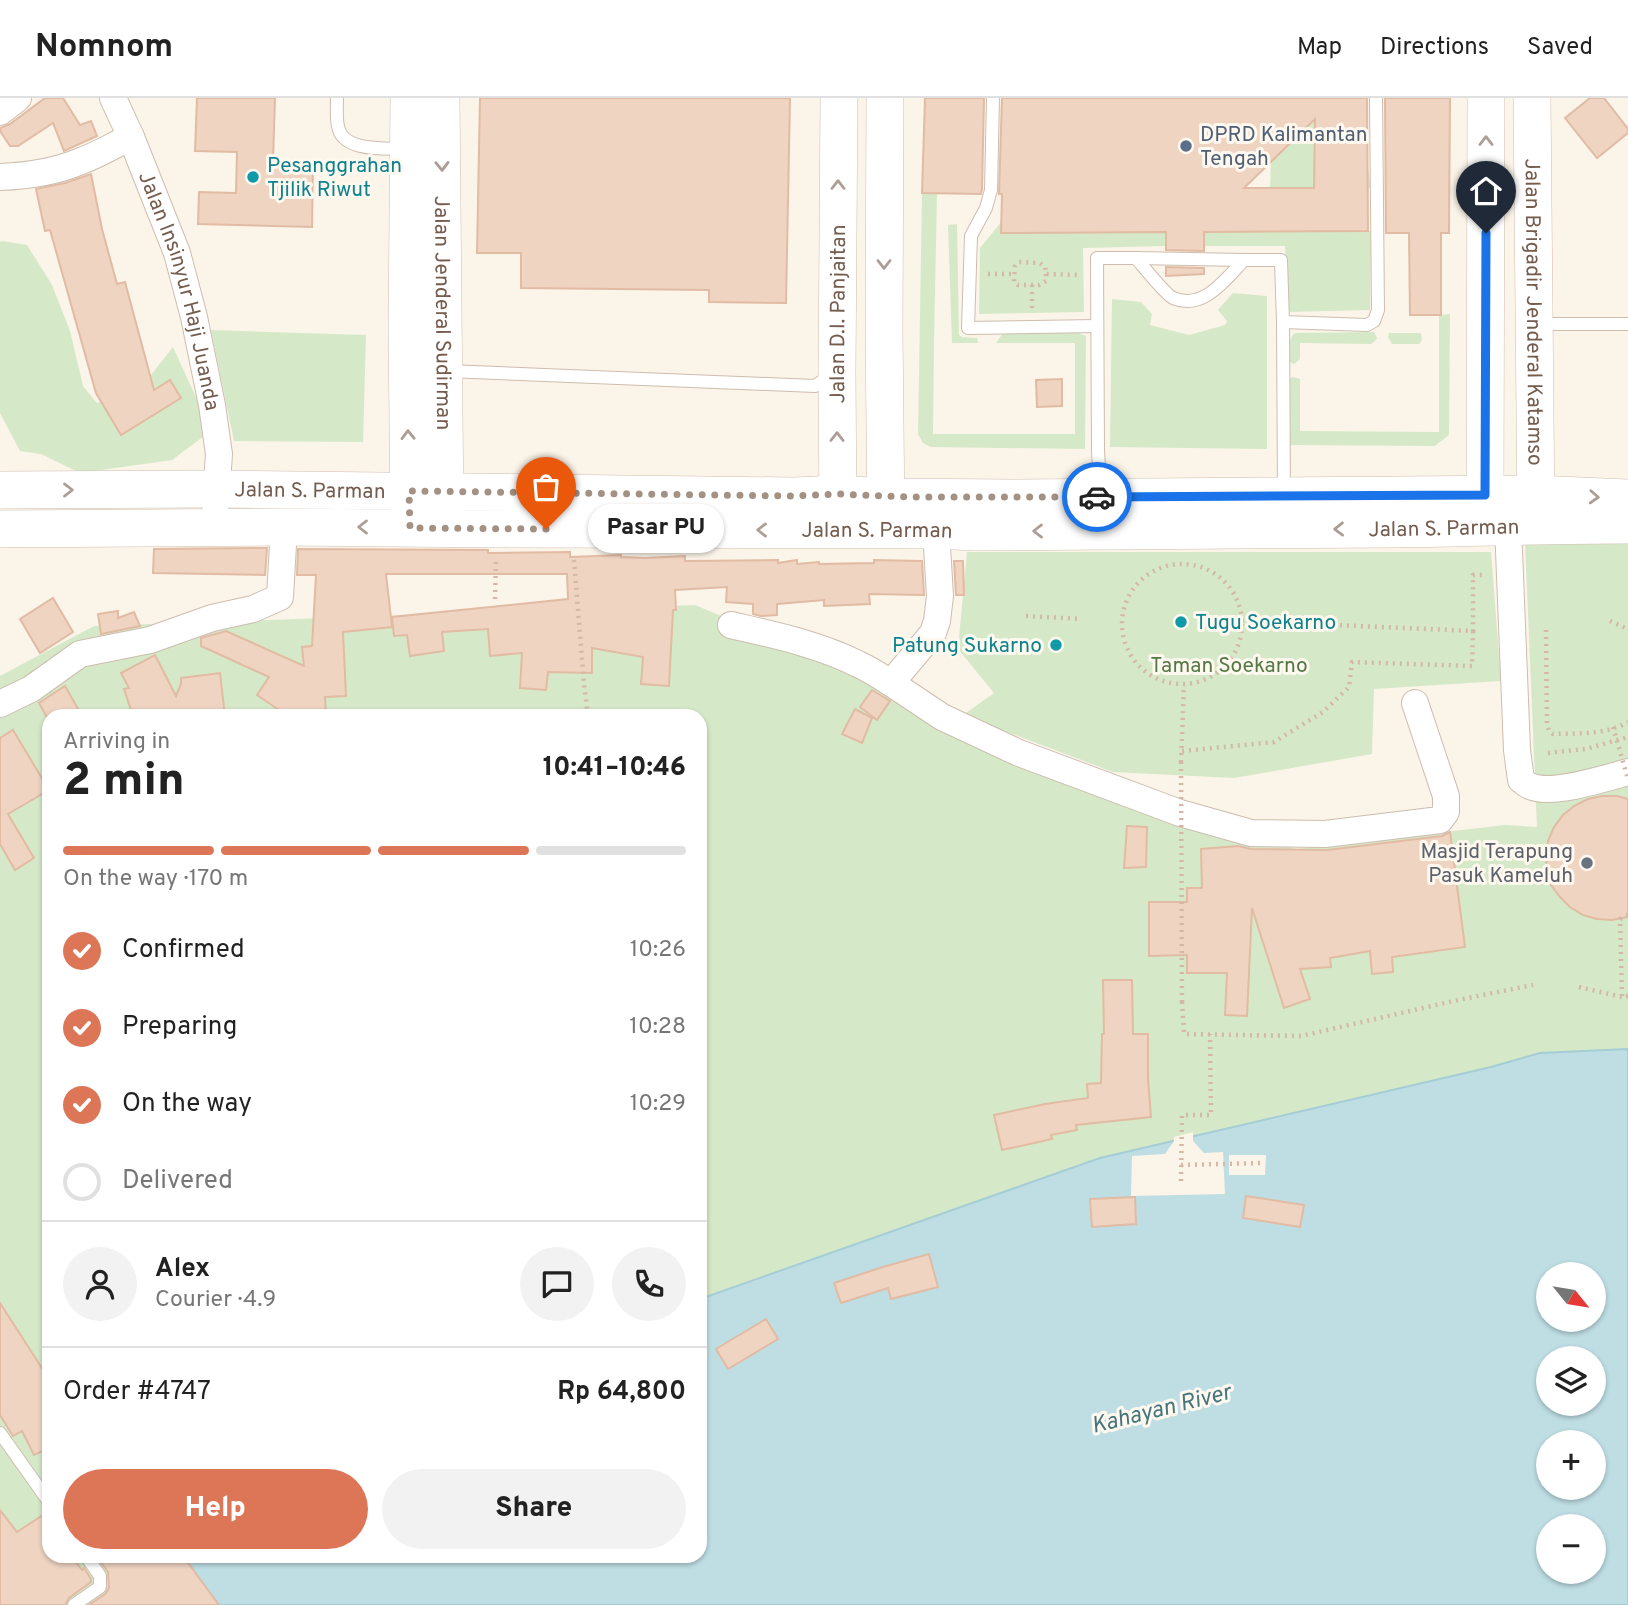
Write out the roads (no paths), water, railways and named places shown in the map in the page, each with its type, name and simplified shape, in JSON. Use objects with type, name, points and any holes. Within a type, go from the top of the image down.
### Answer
[{"type":"main road","name":"Jalan Jenderal Sudirman","points":[[409,98],[409,491],[427,528]]},
{"type":"main road","name":"Jalan Jenderal Sudirman","points":[[427,528],[445,491],[441,98]]},
{"type":"main road","name":"Jalan D.I. Panjaitan","points":[[838,530],[839,98]]},
{"type":"main road","points":[[885,98],[886,513]]},
{"type":"main road","points":[[1486,98],[1510,514]]},
{"type":"main road","name":"Jalan Brigadir Jenderal Katamso","points":[[1510,514],[1534,324],[1532,98]]},
{"type":"main road","name":"Jalan S. Parman","points":[[0,490],[215,489],[794,496],[838,494],[936,530],[974,532],[1100,514],[1510,514],[1628,525]]},
{"type":"main road","name":"Jalan S. Parman","points":[[0,529],[284,527],[838,530],[886,513],[1014,498],[1100,514]]},
{"type":"main road","name":"Jalan S. Parman","points":[[1510,514],[1628,498]]},
{"type":"street","points":[[0,113],[18,98]]},
{"type":"street","name":"Jalan Insinyur Haji Juanda","points":[[113,98],[177,253],[194,317],[219,454],[214,527]]},
{"type":"street","points":[[0,177],[22,176],[62,167],[131,137]]},
{"type":"street","points":[[1510,514],[1510,576],[1521,780],[1531,787],[1544,789],[1628,772]]},
{"type":"street","points":[[0,704],[31,689],[80,654],[150,640],[212,618],[253,610],[280,597],[284,527]]},
{"type":"street","points":[[891,683],[933,633],[937,621],[940,596],[936,530]]},
{"type":"street","points":[[731,625],[826,650],[857,663],[942,717],[1019,753],[1180,813],[1251,833],[1325,834],[1440,820],[1446,812],[1446,796],[1415,702]]},
{"type":"lane","points":[[337,98],[338,128],[347,142],[409,150]]},
{"type":"lane","points":[[993,98],[991,190],[986,208],[971,236],[968,328],[1097,326]]},
{"type":"lane","points":[[1283,322],[1367,325],[1374,321],[1378,310],[1376,98]]},
{"type":"lane","points":[[1100,514],[1097,258],[1281,260],[1284,513]]},
{"type":"lane","points":[[1136,258],[1171,298],[1194,302],[1216,290],[1244,260]]},
{"type":"lane","points":[[1534,324],[1628,324]]},
{"type":"lane","points":[[444,371],[815,386],[837,371]]},
{"type":"lane","points":[[0,1433],[42,1492]]},
{"type":"lane","points":[[74,1605],[100,1587],[100,1576],[91,1563]]},
{"type":"water","name":"Kahayan River","points":[[1628,1049],[1628,1605],[108,1605],[171,1563],[707,1563],[707,1297],[1100,1158],[1491,1067],[1540,1053]]},
{"type":"place","name":"DPRD Kalimantan Tengah","points":[[1186,146]]},
{"type":"place","name":"Pesanggrahan Tjilik Riwut","points":[[253,177]]},
{"type":"place","name":"Pasar PU","points":[[546,529]]},
{"type":"place","name":"Tugu Soekarno","points":[[1181,622]]},
{"type":"place","name":"Patung Sukarno","points":[[1056,645]]},
{"type":"place","name":"Masjid Terapung Pasuk Kameluh","points":[[1587,863]]},
{"type":"park label","name":"Taman Soekarno","points":[[1229,665]]}]
